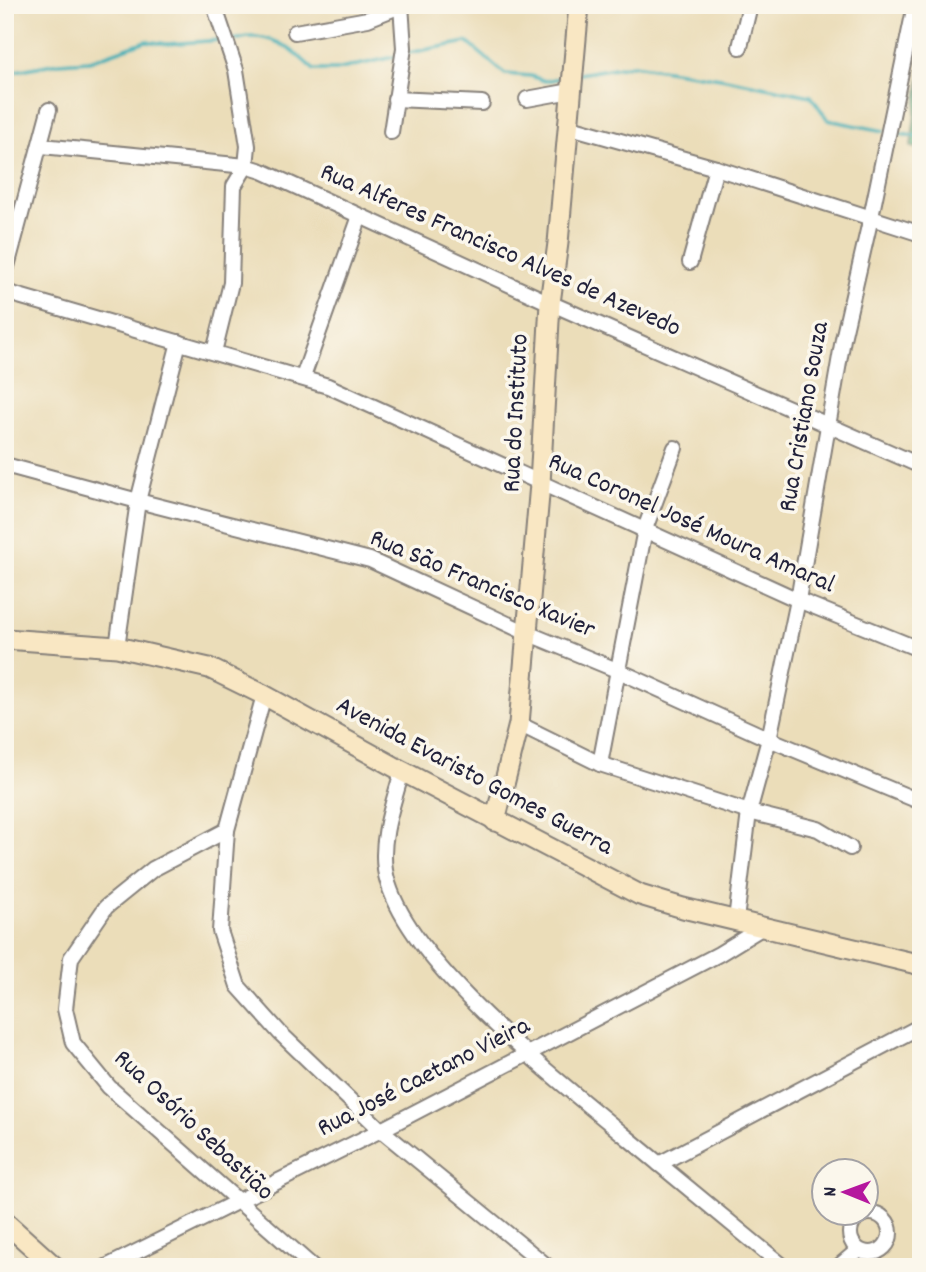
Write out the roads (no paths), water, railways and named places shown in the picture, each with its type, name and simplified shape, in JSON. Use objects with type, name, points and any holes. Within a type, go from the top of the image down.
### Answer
[{"type":"main road","name":"Rua do Instituto","points":[[495,821],[519,724],[540,484],[550,303],[558,243],[579,5]]},
{"type":"main road","name":"Avenida Evaristo Gomes Guerra","points":[[5,639],[117,647],[209,668],[640,895],[683,908],[921,965]]},
{"type":"main road","points":[[5,1222],[54,1267]]},
{"type":"street","points":[[214,5],[236,70],[248,146],[246,166],[234,186],[231,283],[214,352]]},
{"type":"street","points":[[295,33],[368,19],[402,5],[404,48],[391,132]]},
{"type":"street","points":[[740,47],[750,5]]},
{"type":"street","name":"Rua Cristiano Souza","points":[[736,920],[749,812],[769,739],[798,600],[843,339],[915,5]]},
{"type":"street","points":[[527,99],[571,91]]},
{"type":"street","points":[[395,99],[482,103]]},
{"type":"street","points":[[5,274],[49,110]]},
{"type":"street","points":[[567,126],[716,168],[921,234]]},
{"type":"street","name":"Rua Alferes Francisco Alves de Azevedo","points":[[41,146],[246,166],[921,466]]},
{"type":"street","points":[[690,262],[716,168]]},
{"type":"street","points":[[303,377],[360,216]]},
{"type":"street","name":"Rua Coronel José Moura Amaral","points":[[5,292],[328,386],[540,484],[645,528],[798,600],[921,650]]},
{"type":"street","points":[[117,647],[138,501],[179,342]]},
{"type":"street","points":[[600,764],[645,528],[676,448]]},
{"type":"street","name":"Rua São Francisco Xavier","points":[[5,465],[370,560],[527,633],[921,802]]},
{"type":"street","points":[[264,695],[227,830],[220,931],[238,986],[280,1033],[381,1130],[548,1267]]},
{"type":"street","points":[[519,724],[600,764],[749,812],[818,829],[850,848]]},
{"type":"street","points":[[401,771],[385,840],[386,871],[399,910],[437,964],[526,1053],[784,1267]]},
{"type":"street","name":"Rua Osório Sebastião","points":[[227,830],[153,869],[106,907],[71,958],[65,1009],[74,1043],[109,1087],[313,1267]]},
{"type":"street","name":"Rua José Caetano Vieira","points":[[106,1267],[381,1130],[719,954],[763,927]]},
{"type":"street","points":[[659,1164],[921,1026]]},
{"type":"street","points":[[838,1267],[858,1250]]},
{"type":"waterway","points":[[229,40],[251,37],[270,39],[293,52],[314,70],[336,70],[398,56]]},
{"type":"waterway","points":[[5,73],[58,63],[89,61],[146,41],[167,44],[221,40]]},
{"type":"waterway","points":[[408,53],[467,42],[505,74],[531,76],[545,81],[565,77]]},
{"type":"waterway","points":[[579,74],[633,65],[721,78],[811,96],[828,120],[884,131]]},
{"type":"waterway","points":[[892,133],[921,137]]}]
